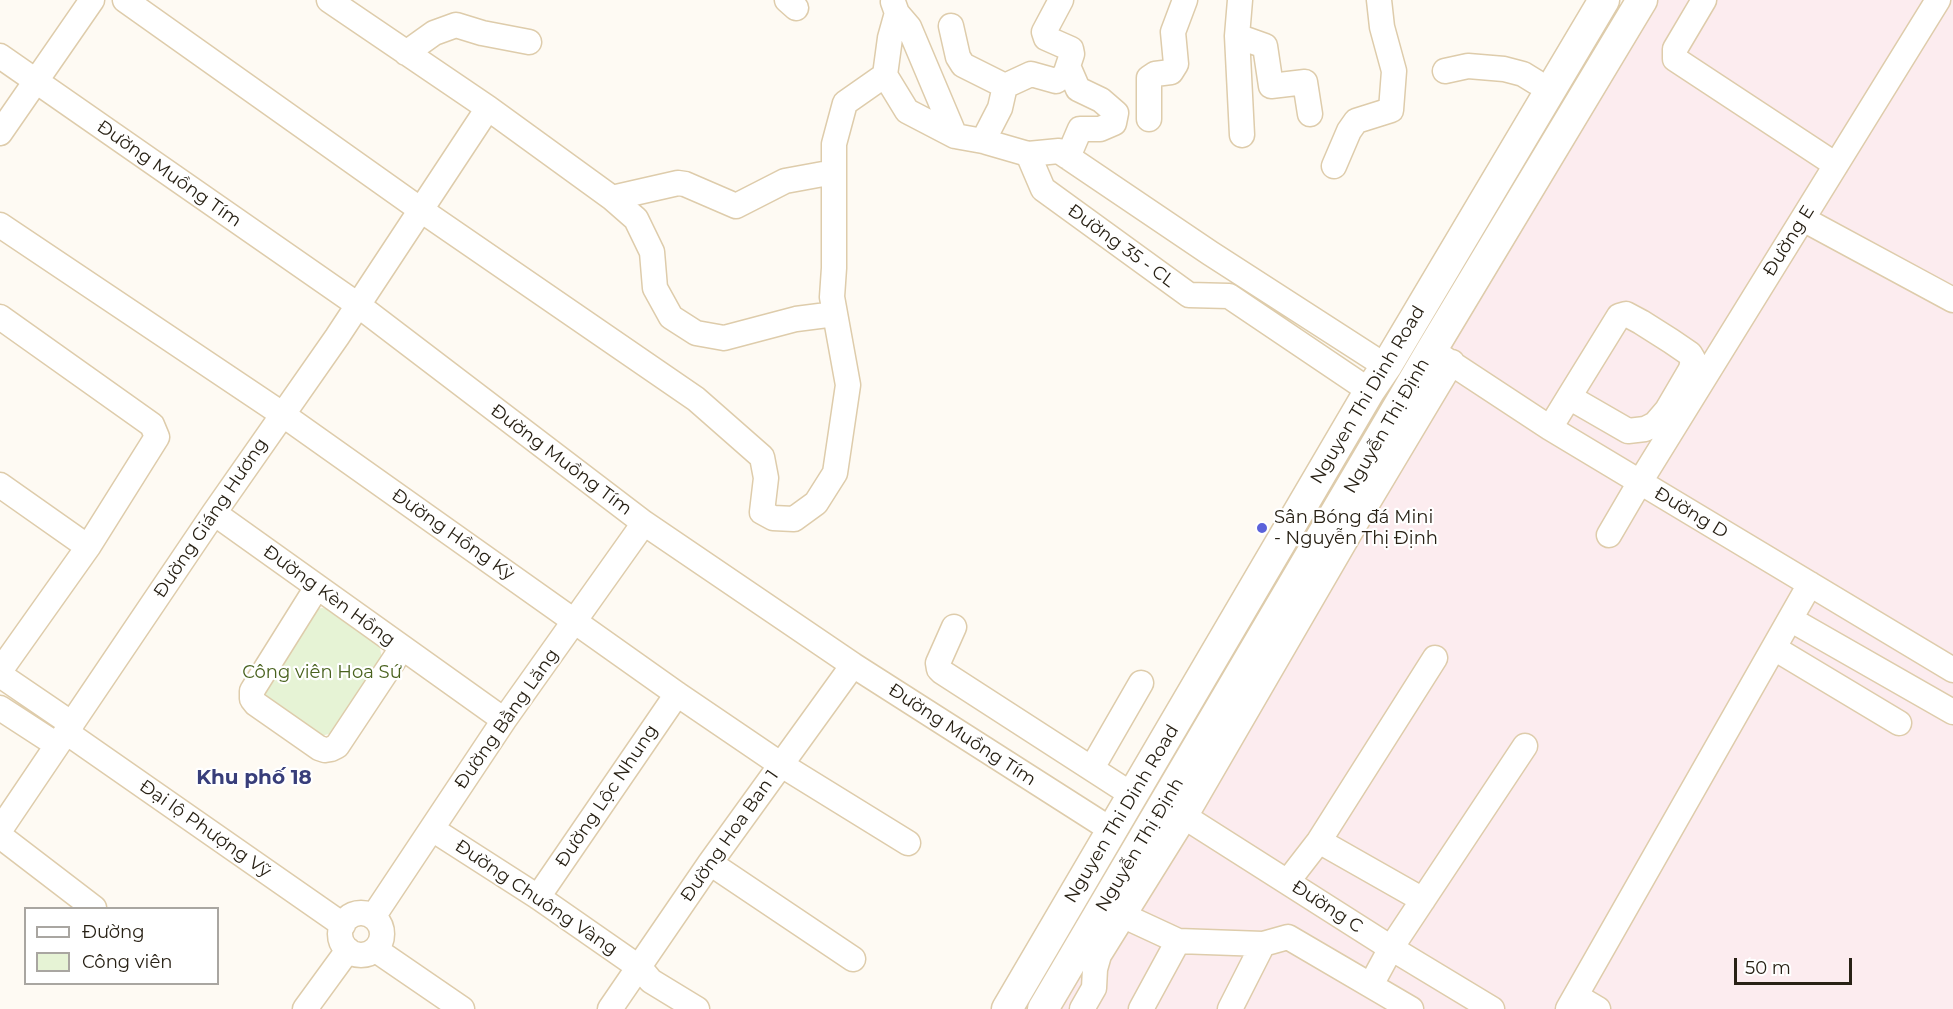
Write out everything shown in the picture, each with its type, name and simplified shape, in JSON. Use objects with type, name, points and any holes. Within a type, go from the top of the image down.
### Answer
[{"type":"main road","name":"Nguyễn Thị Định","points":[[988,1009],[1120,835],[1150,802],[1342,525],[1386,383],[1536,82],[1584,0]]},
{"type":"main road","name":"Nguyen Thi Dinh Road","points":[[1150,802],[1604,0]]},
{"type":"main road","name":"Nguyen Thi Dinh Road","points":[[1386,383],[1625,0]]},
{"type":"main road","name":"Nguyễn Thị Định","points":[[1386,383],[1442,356],[1642,0]]},
{"type":"main road","name":"Nguyễn Thị Định","points":[[1043,1009],[1109,906],[1120,835],[1150,802]]},
{"type":"main road","name":"Nguyen Thi Dinh Road","points":[[1007,1009],[1120,835]]},
{"type":"main road","name":"Nguyen Thi Dinh Road","points":[[1030,1009],[1109,906]]},
{"type":"street","points":[[0,133],[92,0]]},
{"type":"street","points":[[125,0],[421,210],[696,399],[762,457],[766,478],[762,512],[773,518],[794,519],[816,503],[835,473],[848,385],[832,297],[834,144],[845,103],[885,75]]},
{"type":"street","points":[[329,0],[488,108],[612,198],[636,219],[652,252],[656,288],[671,317],[696,333],[724,338],[796,319],[835,314]]},
{"type":"street","points":[[1005,86],[1031,74],[1056,81],[1065,75],[1072,54],[1071,49],[1046,38],[1044,32],[1061,0]]},
{"type":"street","points":[[1149,119],[1149,78],[1155,74],[1171,72],[1176,64],[1173,32],[1185,0]]},
{"type":"street","points":[[1240,0],[1237,36],[1242,135]]},
{"type":"street","points":[[1334,166],[1349,130],[1356,121],[1391,110],[1394,71],[1382,27],[1379,0]]},
{"type":"street","points":[[1704,0],[1675,49],[1675,59],[1836,165]]},
{"type":"street","name":"Đường E","points":[[1609,534],[1938,0]]},
{"type":"street","points":[[895,6],[885,75],[907,111],[955,136],[983,141],[1028,154],[1059,151],[1210,253],[1386,383]]},
{"type":"street","points":[[895,6],[909,27],[955,136]]},
{"type":"street","points":[[406,53],[434,33],[456,25],[482,33],[529,42]]},
{"type":"street","points":[[951,26],[958,57],[963,65],[1005,86]]},
{"type":"street","points":[[1237,36],[1265,46],[1271,86],[1305,82],[1310,114]]},
{"type":"street","name":"Đường Muồng Tím","points":[[0,56],[358,305],[644,523],[853,665],[1120,835]]},
{"type":"street","points":[[1068,66],[1078,89],[1101,100],[1116,113],[1113,123],[1100,129],[1080,129],[1068,157]]},
{"type":"street","points":[[1445,71],[1468,66],[1504,69],[1523,74],[1536,82]]},
{"type":"street","points":[[983,141],[1000,108],[1005,86]]},
{"type":"street","name":"Đường Giáng Hương","points":[[0,830],[358,305],[488,108]]},
{"type":"street","name":"Đường 35 - CL","points":[[1028,154],[1043,189],[1189,295],[1229,296],[1386,383]]},
{"type":"street","points":[[612,198],[678,183],[736,206],[785,181],[834,172]]},
{"type":"street","points":[[1803,219],[1953,300]]},
{"type":"street","name":"Đường Hồng Kỳ","points":[[0,225],[282,414],[677,694],[780,764],[908,843]]},
{"type":"street","points":[[1550,428],[1569,397],[1619,316],[1626,314],[1634,318],[1671,340],[1690,354],[1693,360],[1691,369],[1667,410],[1655,424],[1645,429],[1628,431],[1569,397]]},
{"type":"street","points":[[0,317],[156,430],[157,437],[153,446],[88,548],[0,673],[65,734]]},
{"type":"street","points":[[1342,525],[1442,356]]},
{"type":"street","name":"Đường D","points":[[1442,356],[1550,428],[1953,670]]},
{"type":"street","points":[[0,485],[88,548]]},
{"type":"street","name":"Đường Kèn Hồng","points":[[214,513],[504,720]]},
{"type":"street","name":"Đường Bằng Lăng","points":[[374,917],[504,720],[644,523]]},
{"type":"street","points":[[1598,1009],[1572,1002],[1810,584]]},
{"type":"street","points":[[317,587],[255,686],[252,699],[256,704],[319,748],[331,749],[337,746],[402,648]]},
{"type":"street","points":[[1790,619],[1953,712]]},
{"type":"street","name":"Đường C","points":[[954,627],[938,663],[939,669],[1092,768],[1287,881],[1492,1009]]},
{"type":"street","points":[[1774,648],[1899,723]]},
{"type":"street","points":[[1287,881],[1319,841],[1435,658]]},
{"type":"street","name":"Đường Hoa Ban 1","points":[[610,1009],[710,863],[853,665]]},
{"type":"street","points":[[1092,768],[1141,683]]},
{"type":"street","name":"Đường Lộc Nhung","points":[[538,897],[677,694]]},
{"type":"street","points":[[0,708],[65,734]]},
{"type":"street","name":"Đại lộ Phượng Vỹ","points":[[65,734],[343,926]]},
{"type":"street","points":[[1371,985],[1391,948],[1525,746]]},
{"type":"street","points":[[1082,1009],[1094,988],[1095,969],[1109,906],[1150,802]]},
{"type":"street","name":"Đường Chuông Vàng","points":[[432,829],[538,897],[640,968],[651,981],[697,1009]]},
{"type":"street","points":[[0,836],[91,907]]},
{"type":"street","points":[[1319,841],[1423,900]]},
{"type":"street","points":[[710,863],[853,959]]},
{"type":"street","points":[[1109,906],[1178,941],[1263,944],[1288,937],[1411,1009]]},
{"type":"street","points":[[364,913],[374,917],[380,925],[382,934],[376,950],[363,955],[353,954],[345,948],[341,939],[341,929],[345,920],[354,914],[364,913]]},
{"type":"street","points":[[1141,1009],[1178,941]]},
{"type":"street","points":[[1230,1009],[1263,944]]},
{"type":"street","points":[[304,1009],[348,950]]},
{"type":"street","points":[[376,950],[462,1009]]},
{"type":"shaded area","points":[[1657,0],[1953,0],[1953,1009],[1057,1009]]},
{"type":"green space","name":"Công viên Hoa Sứ","points":[[316,609],[329,609],[379,644],[382,658],[332,733],[318,737],[265,701],[262,691]]},
{"type":"place","name":"Sân Bóng đá Mini - Nguyễn Thị Định","points":[[1262,528]]},
{"type":"district","name":"Khu phố 18","points":[[254,778]]}]
